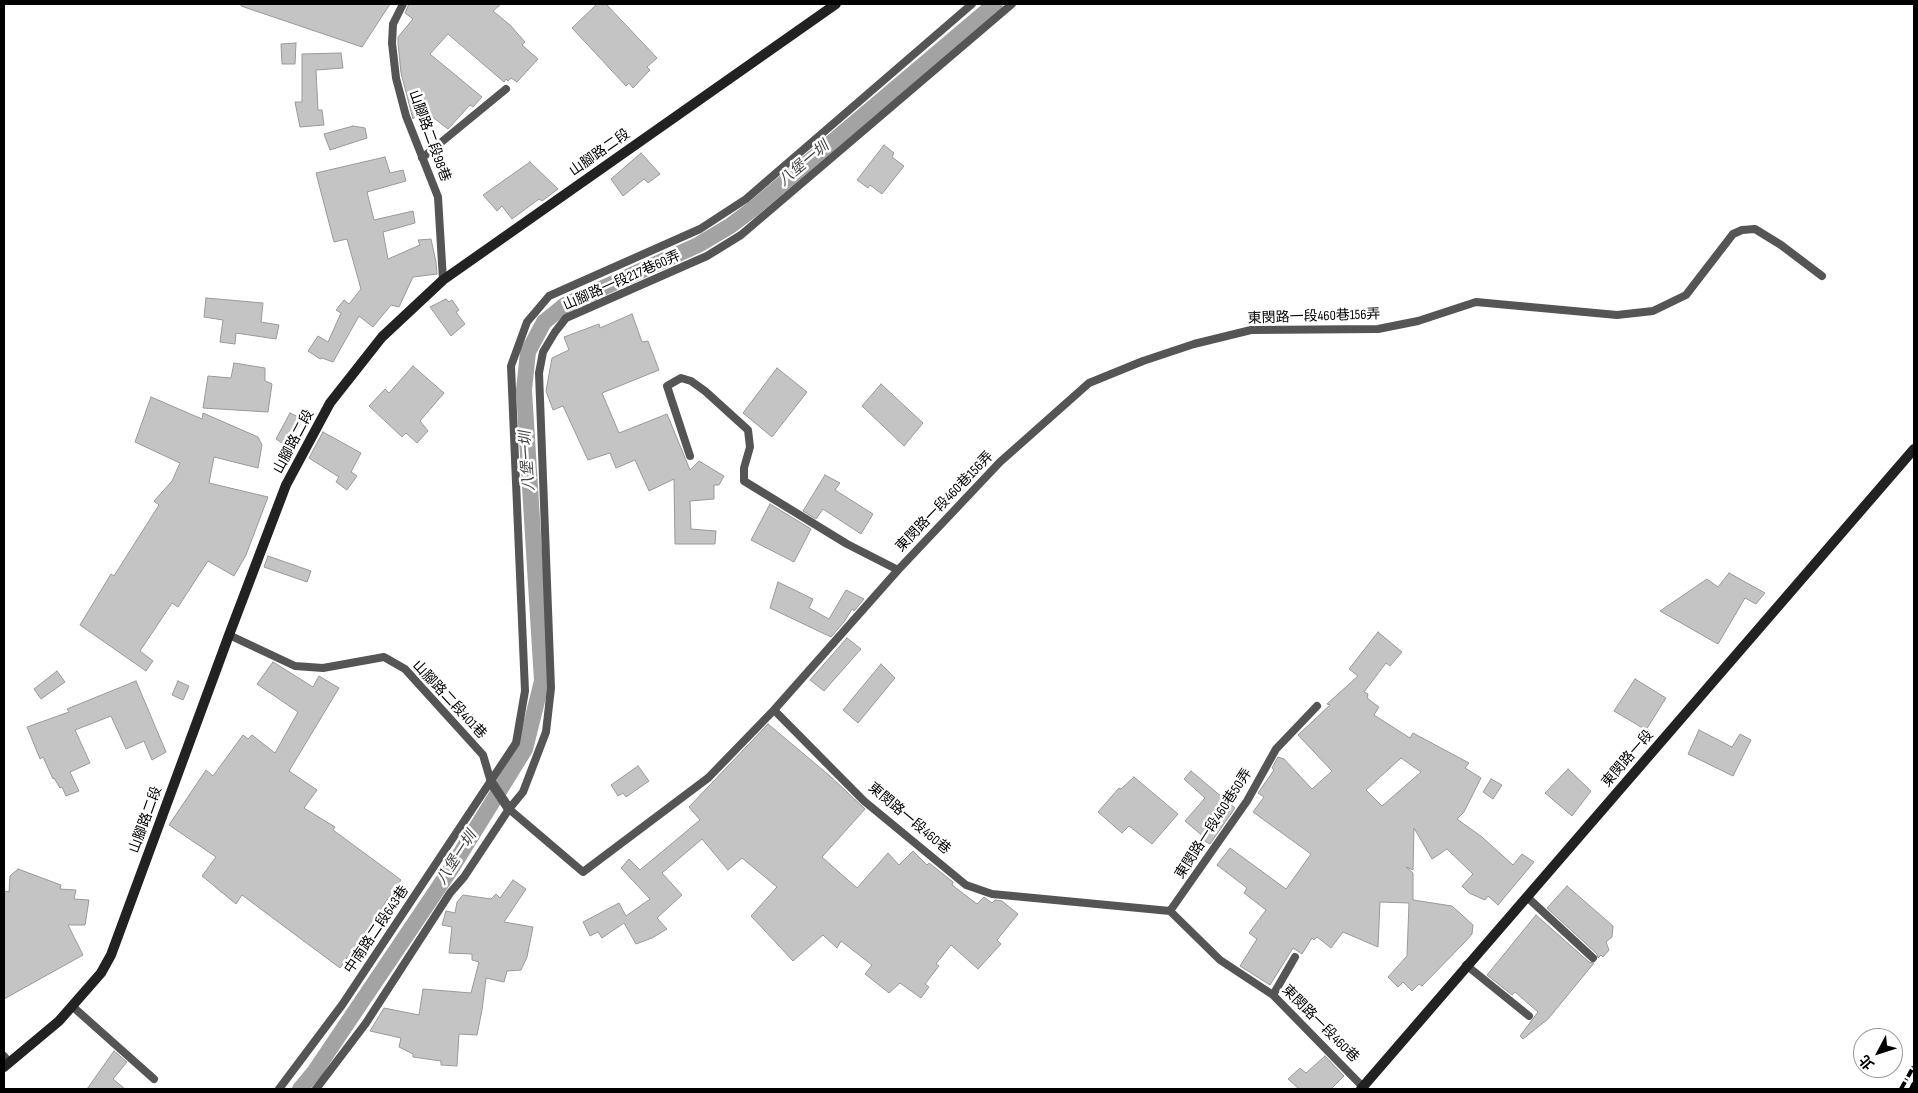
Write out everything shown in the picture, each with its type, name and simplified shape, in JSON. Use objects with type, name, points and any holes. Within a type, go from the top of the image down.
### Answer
[{"type":"main road","name":"山腳路二段","points":[[5,1061],[59,1021],[101,973],[111,955],[286,485],[330,403],[382,337],[443,280],[836,4]]},
{"type":"main road","name":"東閔路一段","points":[[1362,1088],[1914,449]]},
{"type":"street","points":[[491,782],[509,809]]},
{"type":"lane","name":"山腳路二段98巷","points":[[403,4],[393,24],[392,43],[396,78],[406,116],[438,197],[443,280]]},
{"type":"lane","name":"中南路二段643巷","points":[[279,1089],[342,1005],[516,744],[526,691],[510,366],[527,322],[549,296],[700,229],[746,198],[972,4]]},
{"type":"lane","name":"山腳路一段217巷60弄","points":[[316,1089],[366,1023],[450,893],[464,877],[509,809],[523,792],[546,732],[551,688],[538,373],[543,352],[555,332],[566,318],[707,256],[741,235],[1012,4]]},
{"type":"lane","points":[[422,158],[506,89]]},
{"type":"lane","name":"東閔路一段460巷156弄","points":[[774,710],[898,570],[1000,462],[1089,383],[1143,361],[1194,344],[1251,330],[1378,329],[1418,322],[1476,302],[1617,315],[1653,311],[1686,294],[1733,234],[1742,230],[1755,229],[1781,245],[1822,276]]},
{"type":"lane","name":"東閔路一段460巷156弄","points":[[690,456],[667,386],[681,378],[691,381],[705,391],[748,430],[750,447],[744,468],[744,481],[847,544],[898,570]]},
{"type":"lane","name":"山腳路二段401巷","points":[[229,635],[295,666],[322,668],[384,657],[406,669],[483,755],[491,782]]},
{"type":"lane","name":"東閔路一段460巷50弄","points":[[1170,911],[1247,801],[1276,748],[1318,706]]},
{"type":"lane","points":[[509,809],[583,872],[708,778],[774,710]]},
{"type":"lane","name":"東閔路一段460巷","points":[[774,710],[864,801],[966,885],[992,894],[1170,911],[1220,960],[1273,995],[1362,1088]]},
{"type":"lane","points":[[1527,896],[1593,958]]},
{"type":"lane","points":[[1273,995],[1295,957]]},
{"type":"lane","points":[[1466,966],[1529,1016]]},
{"type":"lane","points":[[72,1006],[154,1079]]},
{"type":"building","points":[[241,4],[390,4],[362,47],[241,6]]},
{"type":"building","points":[[409,4],[501,4],[493,11],[510,25],[525,42],[522,45],[538,59],[517,82],[511,78],[508,81],[506,79],[504,82],[448,34],[430,54],[482,97],[473,107],[470,105],[448,129],[422,109],[413,119],[401,73],[398,43],[398,37],[413,19],[405,13]]},
{"type":"building","points":[[597,4],[606,4],[657,58],[647,67],[650,70],[633,88],[629,83],[626,86],[572,28]]},
{"type":"building","points":[[296,43],[295,64],[282,64],[281,44]]},
{"type":"building","points":[[341,53],[343,68],[316,70],[318,110],[322,110],[324,125],[300,127],[295,102],[302,102],[302,54]]},
{"type":"building","points":[[353,126],[365,128],[367,138],[330,150],[324,134]]},
{"type":"building","points":[[884,145],[894,153],[892,157],[904,166],[882,194],[870,185],[868,188],[857,180]]},
{"type":"building","points":[[641,153],[660,174],[648,183],[644,179],[623,196],[611,179]]},
{"type":"building","points":[[385,157],[390,173],[403,170],[406,181],[367,192],[374,220],[413,211],[415,223],[383,232],[388,259],[420,245],[418,240],[431,239],[437,274],[413,277],[399,307],[391,305],[373,327],[359,316],[333,362],[320,359],[308,351],[318,336],[328,342],[341,313],[336,310],[344,300],[349,304],[361,289],[347,239],[334,242],[316,173]]},
{"type":"building","points":[[530,162],[558,189],[542,201],[539,199],[512,219],[502,206],[497,211],[483,195]]},
{"type":"building","points":[[206,298],[263,303],[261,322],[279,325],[276,339],[236,333],[235,344],[220,342],[223,320],[204,317]]},
{"type":"building","points":[[446,299],[449,302],[452,300],[459,310],[456,312],[465,324],[451,336],[430,307]]},
{"type":"building","points":[[632,314],[642,342],[648,341],[659,370],[602,393],[619,433],[667,414],[690,470],[699,461],[724,476],[719,485],[714,485],[714,499],[690,501],[691,529],[716,531],[715,544],[675,544],[674,479],[649,491],[635,460],[616,468],[610,453],[588,460],[563,406],[553,410],[546,391],[552,358],[569,350],[564,337],[599,324],[600,328]]},
{"type":"building","points":[[234,363],[265,368],[265,381],[272,384],[268,412],[203,408],[208,376],[231,378]]},
{"type":"building","points":[[413,366],[444,393],[420,421],[428,431],[417,443],[406,433],[402,437],[369,406],[385,389],[389,393]]},
{"type":"building","points":[[777,368],[807,392],[772,437],[743,413]]},
{"type":"building","points":[[881,384],[923,423],[904,446],[862,406]]},
{"type":"building","points":[[151,397],[202,419],[203,413],[258,437],[262,445],[258,468],[214,457],[209,483],[268,497],[246,555],[234,576],[208,561],[178,607],[172,603],[140,651],[153,661],[146,671],[80,625],[111,574],[114,576],[159,505],[154,501],[172,481],[180,463],[135,442]]},
{"type":"building","points":[[290,413],[303,419],[288,447],[276,439]]},
{"type":"building","points":[[323,432],[361,453],[351,472],[357,476],[347,490],[336,482],[339,477],[309,458]]},
{"type":"building","points":[[825,475],[840,483],[835,490],[873,514],[861,534],[823,509],[816,519],[803,511]]},
{"type":"building","points":[[770,504],[811,529],[794,562],[751,540]]},
{"type":"building","points":[[268,556],[311,571],[307,582],[264,567]]},
{"type":"building","points":[[1729,573],[1765,593],[1756,604],[1745,598],[1718,644],[1660,611],[1707,579],[1718,587]]},
{"type":"building","points":[[778,582],[813,599],[809,608],[829,619],[846,590],[864,599],[854,611],[852,609],[831,637],[770,608]]},
{"type":"building","points":[[1378,632],[1402,652],[1390,666],[1386,663],[1364,692],[1368,694],[1367,698],[1379,707],[1374,715],[1410,738],[1413,733],[1469,763],[1465,768],[1481,778],[1464,812],[1457,819],[1482,837],[1513,865],[1522,854],[1534,862],[1498,905],[1488,896],[1485,900],[1469,893],[1462,886],[1473,874],[1447,849],[1432,859],[1414,828],[1413,870],[1406,867],[1413,873],[1413,900],[1452,906],[1473,925],[1472,934],[1465,942],[1422,986],[1419,984],[1412,991],[1403,982],[1398,987],[1388,977],[1407,956],[1409,903],[1380,902],[1378,947],[1343,932],[1331,948],[1317,937],[1314,940],[1312,938],[1302,954],[1293,948],[1270,985],[1240,966],[1257,939],[1249,933],[1266,910],[1244,893],[1247,888],[1217,865],[1230,848],[1286,889],[1311,854],[1253,812],[1264,797],[1258,793],[1274,770],[1272,768],[1278,757],[1284,759],[1312,789],[1332,771],[1298,735],[1330,705],[1327,704],[1358,676],[1349,669]],"holes":[[[1401,758],[1421,772],[1382,806],[1366,790]]]},
{"type":"building","points":[[847,638],[861,649],[824,691],[810,680]]},
{"type":"building","points":[[273,662],[313,687],[319,676],[339,688],[289,771],[317,790],[304,808],[335,827],[333,830],[401,880],[340,968],[242,895],[236,904],[202,876],[216,857],[169,825],[206,770],[213,776],[243,735],[248,739],[252,735],[275,753],[298,712],[257,684]]},
{"type":"building","points":[[881,664],[895,678],[858,723],[843,710]]},
{"type":"building","points":[[57,671],[65,682],[41,699],[34,689]]},
{"type":"building","points":[[1635,679],[1666,698],[1646,730],[1614,711]]},
{"type":"building","points":[[136,681],[166,752],[152,760],[144,741],[126,749],[111,716],[75,730],[90,763],[70,772],[79,791],[66,796],[62,787],[60,788],[53,779],[43,757],[40,759],[27,727],[69,712],[67,709]]},
{"type":"building","points":[[178,681],[189,686],[183,700],[172,695]]},
{"type":"building","points":[[768,724],[830,776],[865,809],[822,857],[857,888],[888,853],[899,865],[913,851],[927,865],[929,863],[953,882],[952,885],[977,904],[984,897],[992,903],[995,900],[1002,901],[1018,914],[997,940],[1001,944],[978,969],[951,945],[936,964],[939,966],[925,984],[929,987],[921,998],[900,983],[889,993],[865,974],[872,965],[841,941],[837,948],[823,935],[793,961],[751,916],[777,887],[742,858],[728,870],[702,839],[662,873],[682,895],[657,918],[667,929],[652,938],[636,944],[624,923],[602,938],[598,932],[590,936],[583,922],[619,903],[626,916],[650,899],[621,868],[629,859],[640,870],[700,820],[689,807]]},
{"type":"building","points":[[1699,730],[1732,747],[1740,734],[1751,740],[1733,776],[1688,754]]},
{"type":"building","points":[[638,766],[649,781],[626,797],[623,793],[618,796],[611,785]]},
{"type":"building","points":[[1568,769],[1591,791],[1572,816],[1545,793]]},
{"type":"building","points":[[1191,771],[1235,808],[1210,844],[1203,840],[1205,838],[1185,821],[1205,798],[1184,779]]},
{"type":"building","points":[[1134,777],[1178,814],[1152,844],[1129,826],[1122,833],[1098,812],[1119,788],[1121,789]]},
{"type":"building","points":[[1491,779],[1502,785],[1493,799],[1483,792]]},
{"type":"building","points":[[18,869],[61,885],[60,889],[76,890],[74,899],[89,900],[85,925],[68,925],[83,955],[4,999],[4,891],[9,892],[10,876]]},
{"type":"building","points":[[513,880],[526,889],[504,922],[533,927],[527,957],[521,970],[507,971],[504,982],[486,978],[477,1035],[459,1034],[457,1066],[441,1065],[441,1061],[413,1057],[413,1054],[399,1047],[401,1038],[370,1031],[384,1008],[419,1015],[423,989],[471,993],[479,962],[472,960],[472,954],[449,953],[452,927],[442,925],[446,911],[455,913],[457,902],[463,895],[491,899],[496,894],[500,898]]},
{"type":"building","points":[[1567,886],[1613,926],[1612,937],[1606,942],[1609,950],[1603,957],[1601,955],[1598,958],[1597,954],[1547,908]]},
{"type":"building","points":[[1536,915],[1589,962],[1594,963],[1548,1019],[1523,1039],[1520,1036],[1538,1012],[1515,992],[1512,995],[1487,975]]},
{"type":"building","points":[[114,1051],[127,1062],[113,1079],[125,1089],[87,1089]]},
{"type":"building","points":[[1325,1056],[1344,1076],[1331,1089],[1299,1089],[1288,1079],[1300,1068],[1306,1073]]},
{"type":"waterway","name":"八堡一圳","points":[[300,1089],[315,1071],[451,869],[525,749],[542,681],[524,390],[528,352],[544,322],[565,305],[698,245],[730,226],[754,208],[995,4]]},
{"type":"railway","points":[[1901,1089],[1914,1066]]},
{"type":"railway","points":[[1911,1089],[1914,1083]]}]
